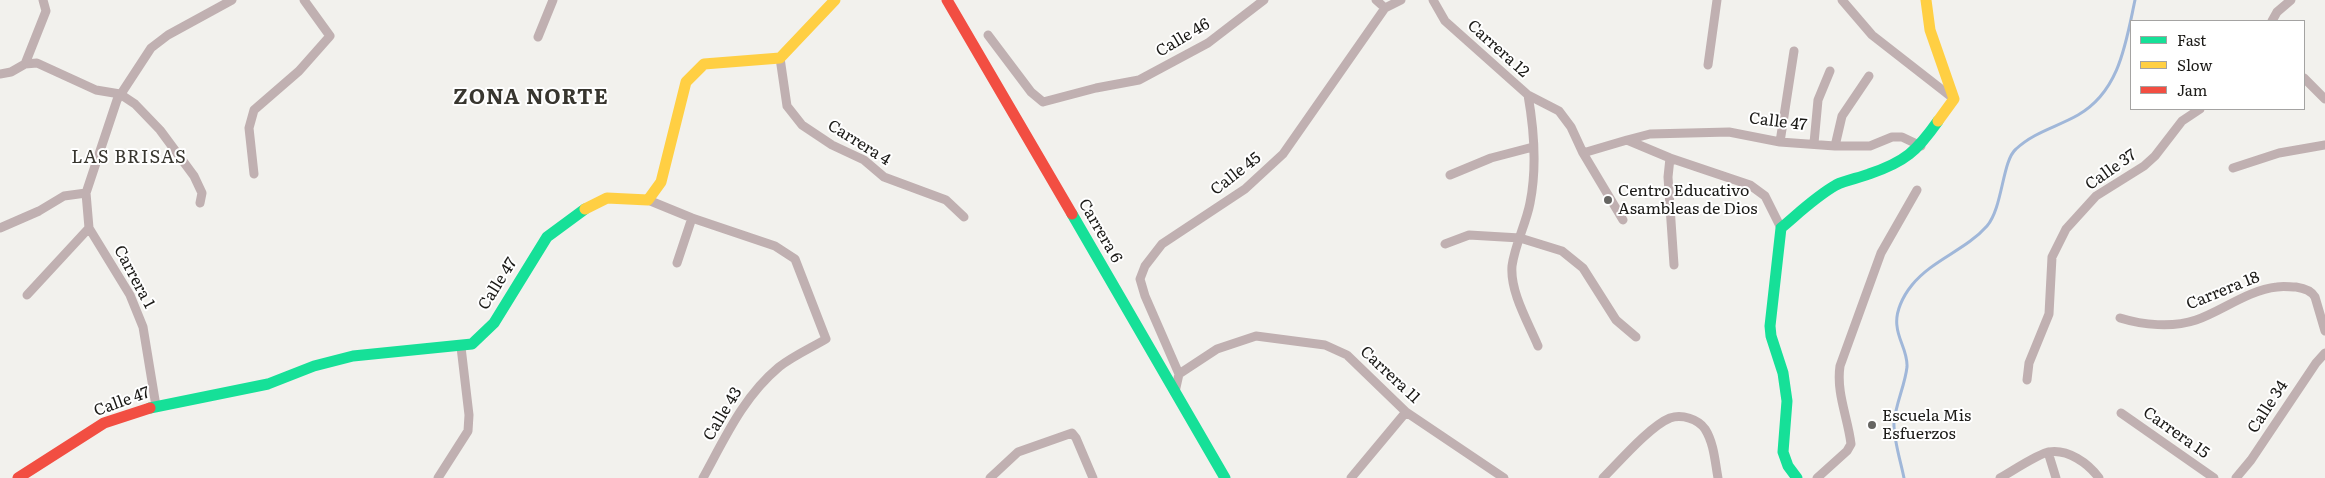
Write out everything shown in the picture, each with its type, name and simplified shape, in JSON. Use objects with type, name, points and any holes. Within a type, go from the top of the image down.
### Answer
[{"type":"street","points":[[25,64],[31,44],[46,11],[43,0]]},
{"type":"street","points":[[0,228],[38,211],[64,196],[86,194],[120,94],[151,48],[168,35],[232,0]]},
{"type":"street","points":[[254,174],[249,128],[254,110],[300,71],[330,36],[304,0]]},
{"type":"street","points":[[538,36],[553,0]]},
{"type":"street","points":[[677,264],[692,218],[648,200],[661,182],[686,82],[704,64],[722,61],[780,58],[835,0]]},
{"type":"street","name":"Carrera 6","points":[[946,0],[1225,478]]},
{"type":"street","name":"Calle 46","points":[[988,35],[1031,92],[1043,102],[1096,88],[1139,80],[1208,43],[1264,0]]},
{"type":"street","points":[[1376,0],[1385,8]]},
{"type":"street","name":"Calle 45","points":[[1180,374],[1145,296],[1140,279],[1144,266],[1162,244],[1246,189],[1283,154],[1385,8],[1401,0]]},
{"type":"street","name":"Carrera 12","points":[[1433,0],[1445,21],[1528,95],[1559,111],[1571,127],[1583,153],[1623,220]]},
{"type":"street","points":[[1708,65],[1717,0]]},
{"type":"street","points":[[1842,0],[1872,35],[1954,99]]},
{"type":"street","points":[[1926,0],[1930,30],[1954,99]]},
{"type":"street","points":[[2273,20],[2277,12],[2290,0]]},
{"type":"street","points":[[1780,142],[1794,51]]},
{"type":"street","name":"Carrera 4","points":[[780,58],[787,106],[802,125],[832,144],[864,160],[884,177],[946,200],[964,217]]},
{"type":"street","points":[[0,74],[11,72],[25,64],[37,64],[96,90],[120,94],[135,104],[160,130],[194,176],[202,193],[200,203]]},
{"type":"street","points":[[1814,143],[1818,100],[1830,70]]},
{"type":"street","points":[[1835,146],[1842,116],[1868,76]]},
{"type":"street","points":[[2305,79],[2325,99]]},
{"type":"street","points":[[1528,95],[1532,119],[1533,147],[1530,202],[1512,267],[1516,293],[1538,346]]},
{"type":"street","points":[[1781,228],[1814,199],[1838,184],[1871,174],[1911,156],[1954,99]]},
{"type":"street","name":"Calle 37","points":[[2027,380],[2029,363],[2049,314],[2052,256],[2066,228],[2096,196],[2144,166],[2155,156],[2182,121],[2198,110]]},
{"type":"street","name":"Calle 47","points":[[1583,153],[1650,134],[1729,132],[1780,142],[1835,146],[1870,146],[1892,136],[1902,137],[1920,146]]},
{"type":"street","points":[[1627,140],[1670,158],[1759,190],[1765,196],[1781,228],[1770,326],[1771,336],[1783,373],[1787,401],[1783,452],[1788,466],[1797,478]]},
{"type":"street","points":[[2233,168],[2279,153],[2325,145]]},
{"type":"street","points":[[1450,175],[1491,158],[1533,147]]},
{"type":"street","points":[[1670,158],[1668,177],[1674,265]]},
{"type":"street","points":[[1817,478],[1847,451],[1851,444],[1838,378],[1840,366],[1881,253],[1917,190]]},
{"type":"street","name":"Carrera 1","points":[[86,194],[89,228],[130,294],[143,327],[156,406]]},
{"type":"street","name":"Calle 47","points":[[18,478],[104,423],[156,406],[268,384],[314,366],[353,356],[472,344],[494,322],[546,237],[582,210],[607,198],[648,200]]},
{"type":"street","name":"Calle 43","points":[[692,218],[775,246],[795,259],[826,339],[781,366],[758,387],[741,407],[703,478]]},
{"type":"street","points":[[27,295],[89,228]]},
{"type":"street","points":[[1446,244],[1469,235],[1520,238],[1562,251],[1583,268],[1616,320],[1636,337]]},
{"type":"street","name":"Carrera 18","points":[[2120,318],[2139,324],[2179,324],[2195,321],[2259,292],[2276,287],[2301,288],[2308,290],[2316,296],[2325,331]]},
{"type":"street","name":"Carrera 11","points":[[1180,374],[1217,349],[1256,336],[1326,345],[1347,355],[1406,412],[1504,478]]},
{"type":"street","points":[[438,478],[468,431],[468,401],[461,346]]},
{"type":"street","name":"Calle 34","points":[[2236,478],[2252,460],[2316,363],[2325,353]]},
{"type":"street","points":[[1175,392],[1180,374]]},
{"type":"street","points":[[1351,478],[1406,412]]},
{"type":"street","name":"Carrera 15","points":[[2121,412],[2214,478]]},
{"type":"street","points":[[1603,478],[1654,430],[1670,418],[1683,416],[1698,423],[1704,429],[1710,441],[1718,478]]},
{"type":"street","points":[[990,478],[1018,452],[1072,433],[1076,438],[1093,478]]},
{"type":"street","points":[[2048,452],[2056,478]]},
{"type":"street","points":[[2000,478],[2048,452],[2064,453],[2081,460],[2099,478]]},
{"type":"waterway","points":[[2131,20],[2135,0]]},
{"type":"waterway","points":[[1904,478],[1894,428],[1895,415],[1907,367],[1906,356],[1897,326],[1898,310],[1903,299],[1920,276],[1969,242],[1987,226],[1996,208],[2011,155],[2016,149],[2038,134],[2078,115],[2092,105],[2103,93],[2119,64],[2130,23]]},
{"type":"traffic: fast","points":[[1797,478],[1788,466],[1783,452],[1787,401],[1783,373],[1771,336],[1770,326],[1781,228],[1814,200],[1836,185],[1881,170],[1901,160],[1916,148],[1938,121]]},
{"type":"traffic: fast","points":[[150,408],[268,384],[314,366],[353,356],[472,344],[494,323],[547,237],[585,209]]},
{"type":"traffic: fast","points":[[1072,214],[1225,478]]},
{"type":"traffic: slow","points":[[585,209],[607,198],[648,200],[661,182],[686,82],[704,64],[780,58],[835,0]]},
{"type":"traffic: slow","points":[[1926,0],[1930,30],[1954,99],[1938,121]]},
{"type":"traffic: jam","points":[[947,0],[1072,214]]},
{"type":"traffic: jam","points":[[18,478],[104,423],[150,408]]},
{"type":"place","name":"Centro Educativo Asambleas de Dios","points":[[1608,200]]},
{"type":"place","name":"Escuela Mis Esfuerzos","points":[[1872,425]]},
{"type":"district","name":"ZONA NORTE","points":[[531,98]]},
{"type":"district","name":"LAS BRISAS","points":[[129,158]]}]
